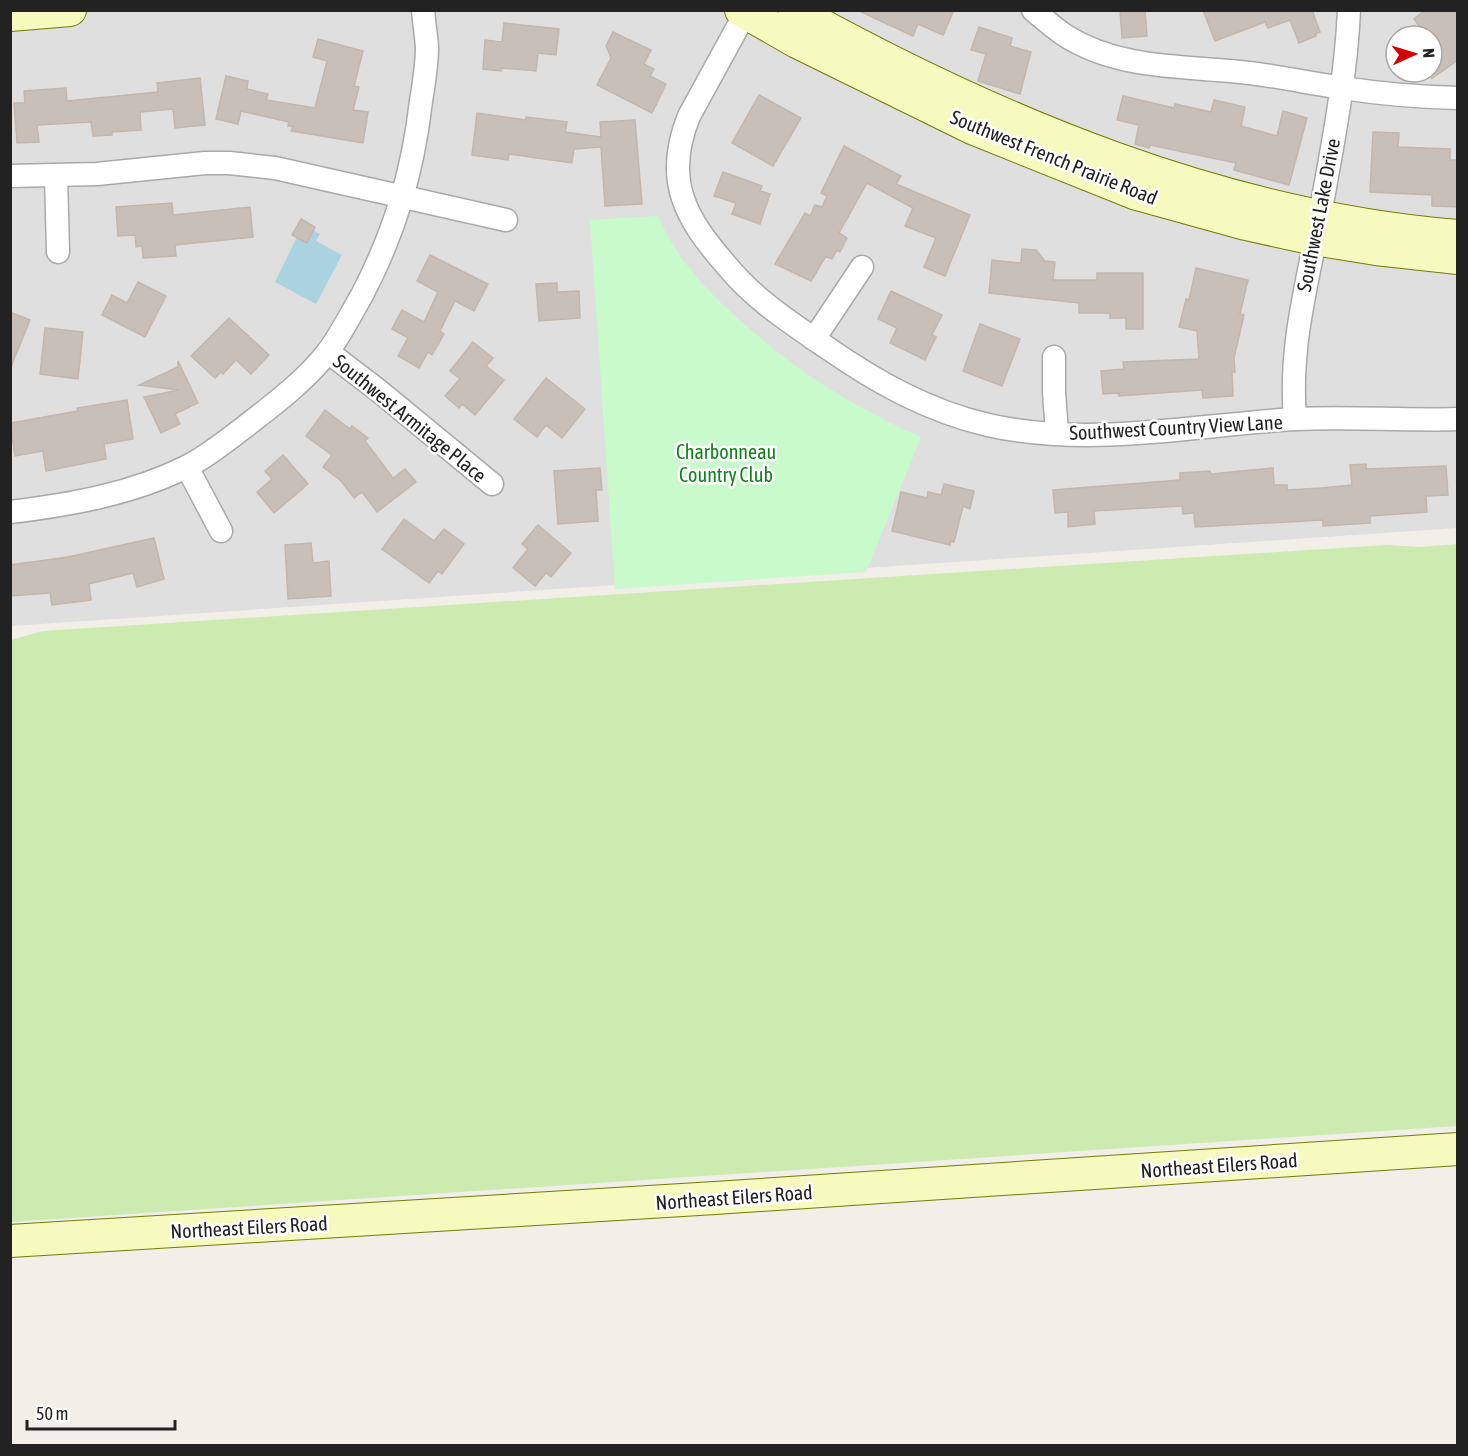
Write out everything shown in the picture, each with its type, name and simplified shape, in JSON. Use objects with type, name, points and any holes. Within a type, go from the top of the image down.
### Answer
[{"type":"street","points":[[10,15],[70,10]]},
{"type":"street","points":[[10,512],[114,493],[187,467],[231,437],[281,398],[328,352],[379,263],[404,196],[417,140],[423,89],[427,48],[423,10]]},
{"type":"street","name":"Southwest French Prairie Road","points":[[794,10],[842,37],[984,106],[1147,171],[1376,249],[1458,258]]},
{"type":"street","points":[[1033,10],[1075,41],[1126,61],[1149,65],[1243,72],[1401,96],[1458,98]]},
{"type":"street","name":"Southwest Lake Drive","points":[[1295,419],[1294,352],[1298,320],[1317,228],[1341,88],[1349,10]]},
{"type":"street","name":"Southwest French Prairie Road","points":[[744,11],[797,42],[972,128],[1134,193],[1246,224],[1317,228],[1364,226],[1458,236]]},
{"type":"street","name":"Southwest Country View Lane","points":[[744,11],[682,133],[677,168],[684,203],[691,219],[712,249],[737,278],[781,317],[867,376],[945,412],[988,424],[1058,434],[1162,431],[1295,419],[1458,418]]},
{"type":"street","points":[[10,176],[97,174],[205,163],[229,163],[275,168],[506,220]]},
{"type":"street","points":[[56,176],[58,252]]},
{"type":"street","points":[[814,339],[862,267]]},
{"type":"street","name":"Southwest Armitage Place","points":[[328,352],[492,484]]},
{"type":"street","points":[[1054,357],[1054,392],[1058,434]]},
{"type":"street","points":[[187,467],[221,531]]},
{"type":"street","name":"Northeast Eilers Road","points":[[10,1241],[727,1198],[1458,1149]]},
{"type":"shaded area","points":[[11,11],[1457,11],[1457,528],[11,626]]},
{"type":"green space","name":"Charbonneau Country Club","points":[[658,216],[672,243],[689,268],[754,333],[798,368],[845,398],[921,437],[866,572],[615,589],[590,220]]},
{"type":"green space","points":[[1457,544],[1457,1126],[11,1222],[11,640],[43,631],[1387,545],[1420,547]]},
{"type":"water","points":[[303,225],[320,234],[316,241],[342,255],[316,304],[275,282]]},
{"type":"building","points":[[857,10],[954,10],[943,35],[918,24],[913,36]]},
{"type":"building","points":[[1120,10],[1145,10],[1147,36],[1122,38]]},
{"type":"building","points":[[1203,10],[1312,10],[1320,32],[1299,43],[1290,20],[1268,28],[1265,22],[1215,41]]},
{"type":"building","points":[[1425,10],[1458,10],[1458,60],[1444,70],[1444,24],[1418,24],[1414,19]]},
{"type":"building","points":[[504,23],[559,29],[556,55],[538,53],[536,71],[483,69],[485,40],[502,42]]},
{"type":"building","points":[[979,27],[1012,38],[1010,46],[1031,52],[1020,94],[978,81],[986,54],[971,50]]},
{"type":"building","points":[[613,32],[651,50],[644,64],[654,69],[650,76],[666,84],[652,113],[597,85],[611,58],[606,46]]},
{"type":"building","points":[[318,39],[363,51],[354,86],[359,87],[353,110],[368,112],[363,143],[291,131],[293,126],[288,126],[289,122],[241,111],[238,124],[216,119],[226,76],[248,81],[247,89],[268,94],[266,100],[315,108],[327,61],[313,57]]},
{"type":"building","points":[[200,78],[205,125],[175,128],[173,109],[140,112],[141,130],[93,136],[91,122],[37,125],[39,142],[17,143],[14,103],[25,103],[24,91],[66,88],[67,101],[158,92],[157,83]]},
{"type":"building","points":[[759,95],[801,118],[773,166],[732,143]]},
{"type":"building","points":[[1123,96],[1174,108],[1175,104],[1211,112],[1214,100],[1245,107],[1241,126],[1277,136],[1283,111],[1307,118],[1289,185],[1234,170],[1236,163],[1135,144],[1139,125],[1117,120]]},
{"type":"building","points":[[477,113],[526,120],[526,117],[567,122],[565,132],[601,137],[600,122],[635,120],[642,204],[605,206],[601,147],[574,149],[572,163],[509,154],[508,160],[472,155]]},
{"type":"building","points":[[1373,132],[1399,133],[1398,147],[1450,149],[1450,160],[1458,160],[1458,207],[1432,206],[1432,195],[1370,192]]},
{"type":"building","points":[[844,146],[901,176],[896,184],[970,215],[945,276],[924,267],[936,238],[905,226],[913,208],[867,183],[839,233],[847,238],[840,252],[837,250],[832,259],[826,256],[811,281],[775,264],[805,213],[810,216],[815,205],[822,207],[827,196],[821,193]]},
{"type":"building","points":[[723,172],[762,186],[760,191],[770,194],[760,224],[732,214],[736,203],[714,196]]},
{"type":"building","points":[[172,203],[173,215],[250,207],[253,237],[175,245],[176,256],[143,258],[142,246],[136,247],[135,235],[118,236],[116,207]]},
{"type":"building","points":[[301,219],[315,227],[307,243],[292,235]]},
{"type":"building","points":[[1022,249],[1036,250],[1045,261],[1055,262],[1053,280],[1097,280],[1097,273],[1143,273],[1143,329],[1126,329],[1126,318],[1110,318],[1110,313],[1079,313],[1079,303],[989,293],[992,260],[1021,263]]},
{"type":"building","points":[[430,255],[488,284],[474,311],[455,301],[440,331],[444,334],[432,355],[428,352],[419,368],[398,356],[408,338],[392,329],[402,310],[424,322],[438,292],[417,281]]},
{"type":"building","points":[[1196,268],[1248,280],[1240,314],[1244,315],[1234,358],[1235,372],[1232,372],[1233,396],[1203,398],[1202,390],[1119,396],[1119,393],[1103,394],[1101,371],[1124,369],[1123,362],[1199,359],[1197,331],[1179,327],[1186,299],[1189,300]]},
{"type":"building","points":[[138,282],[166,296],[145,337],[102,315],[112,295],[127,303]]},
{"type":"building","points":[[557,283],[557,292],[579,291],[580,318],[539,321],[536,284]]},
{"type":"building","points":[[891,291],[942,315],[932,335],[936,337],[925,360],[890,343],[897,328],[878,319]]},
{"type":"building","points":[[10,312],[30,320],[11,367],[10,367]]},
{"type":"building","points":[[229,318],[269,355],[251,374],[236,360],[223,374],[221,372],[215,378],[191,356]]},
{"type":"building","points":[[980,324],[1020,339],[1002,386],[963,371]]},
{"type":"building","points":[[45,328],[83,332],[78,379],[40,374]]},
{"type":"building","points":[[473,342],[493,358],[486,366],[504,380],[475,415],[462,404],[459,408],[445,396],[460,379],[450,371]]},
{"type":"building","points":[[178,361],[198,403],[175,414],[180,424],[161,433],[144,397],[179,390],[139,385],[178,367]]},
{"type":"building","points":[[546,378],[585,409],[562,438],[546,425],[537,437],[514,419]]},
{"type":"building","points":[[127,400],[133,439],[104,444],[106,459],[46,471],[43,451],[15,456],[10,423]]},
{"type":"building","points":[[325,410],[350,429],[352,426],[368,438],[365,441],[393,478],[405,469],[416,482],[377,512],[362,492],[354,498],[341,481],[323,467],[332,455],[306,436]]},
{"type":"building","points":[[283,455],[308,484],[274,513],[257,492],[272,479],[265,471]]},
{"type":"building","points":[[1366,464],[1366,469],[1446,466],[1448,495],[1426,496],[1427,512],[1370,516],[1370,523],[1323,526],[1323,520],[1195,527],[1194,513],[1183,514],[1182,506],[1094,511],[1095,524],[1068,527],[1068,512],[1055,513],[1053,490],[1180,480],[1180,473],[1210,471],[1211,474],[1273,468],[1274,485],[1287,485],[1287,490],[1321,488],[1352,485],[1350,465]]},
{"type":"building","points":[[600,468],[602,490],[596,490],[598,521],[558,524],[554,471]]},
{"type":"building","points":[[944,484],[974,491],[970,509],[963,506],[954,542],[951,541],[950,545],[892,531],[901,492],[927,498],[928,492],[941,495]]},
{"type":"building","points":[[404,519],[434,541],[444,529],[464,544],[442,574],[438,571],[429,583],[382,549]]},
{"type":"building","points":[[538,525],[571,553],[551,577],[546,573],[535,586],[513,568],[528,549],[522,544]]},
{"type":"building","points":[[154,538],[164,579],[137,587],[133,573],[89,584],[91,600],[52,605],[50,593],[10,596],[10,565],[68,557]]},
{"type":"building","points":[[311,543],[313,563],[329,561],[331,596],[288,599],[285,545]]}]
